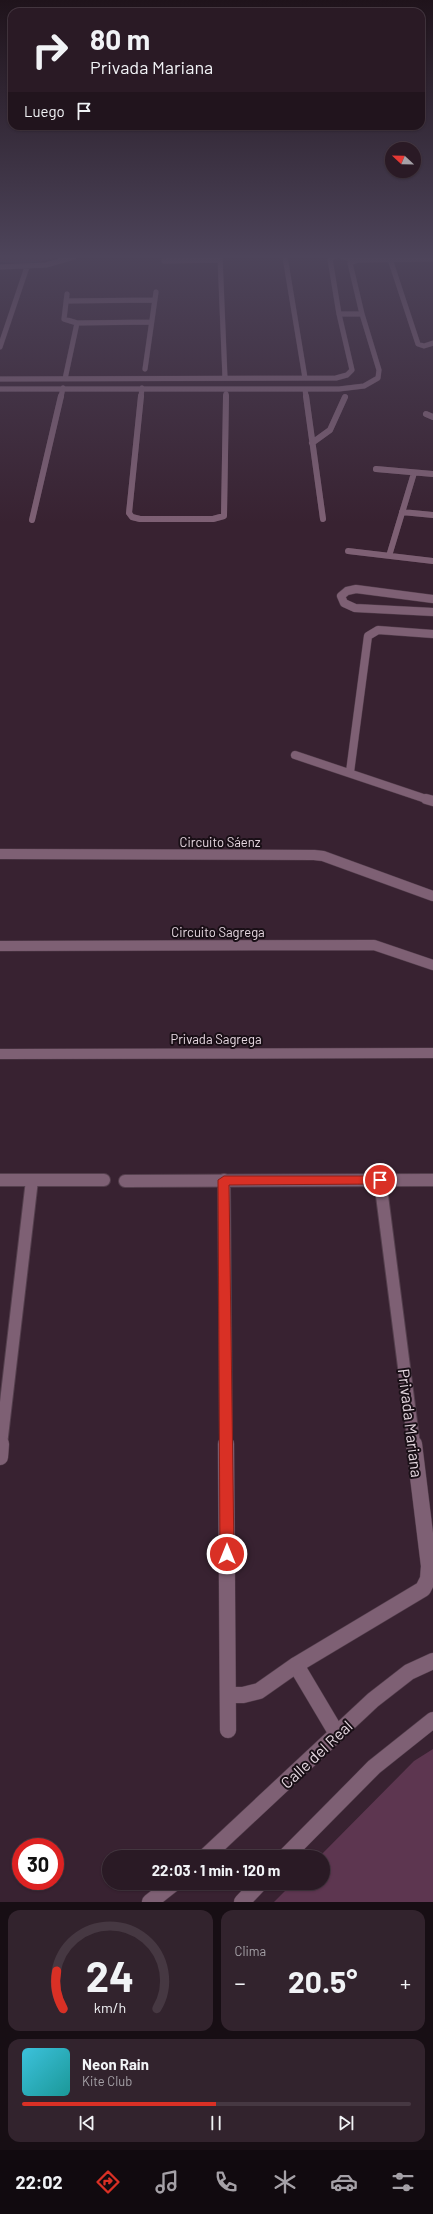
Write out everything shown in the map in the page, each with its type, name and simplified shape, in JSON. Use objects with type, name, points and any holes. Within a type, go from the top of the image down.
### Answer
[{"type":"street","points":[[65,379],[72,346]]},
{"type":"street","points":[[145,369],[148,346]]},
{"type":"street","points":[[224,346],[225,378]]},
{"type":"street","points":[[300,346],[305,378]]},
{"type":"street","points":[[0,379],[336,378],[347,375],[352,370],[346,346]]},
{"type":"street","points":[[0,389],[339,389],[364,386],[378,378],[379,370],[372,346]]},
{"type":"street","points":[[32,520],[63,388]]},
{"type":"street","points":[[142,388],[129,514],[132,517],[140,519],[213,519],[224,516],[226,394]]},
{"type":"street","points":[[305,389],[323,519]]},
{"type":"street","points":[[312,443],[326,437],[333,429],[345,397]]},
{"type":"street","points":[[426,414],[433,417]]},
{"type":"street","points":[[376,469],[433,474]]},
{"type":"street","points":[[389,556],[414,473]]},
{"type":"street","points":[[402,512],[433,515]]},
{"type":"street","points":[[348,551],[433,561]]},
{"type":"street","points":[[433,599],[356,589],[347,591],[340,596],[344,603],[355,608],[433,612]]},
{"type":"street","points":[[350,772],[368,636],[378,630],[433,634]]},
{"type":"street","points":[[295,755],[350,772],[433,801]]},
{"type":"street","name":"Circuito Sáenz","points":[[0,854],[314,855],[323,856],[433,896]]},
{"type":"street","name":"Circuito Sagrega","points":[[0,946],[374,945],[433,965]]},
{"type":"street","name":"Privada Sagrega","points":[[0,1054],[433,1053]]},
{"type":"street","points":[[0,1180],[104,1180]]},
{"type":"street","points":[[0,1457],[32,1180]]},
{"type":"street","points":[[224,1180],[228,1730]]},
{"type":"street","name":"Privada Mariana","points":[[228,1694],[243,1694],[259,1691],[296,1665],[423,1589],[428,1579],[429,1566],[380,1180]]},
{"type":"street","points":[[125,1181],[433,1180]]},
{"type":"street","name":"Calle del Real","points":[[213,1850],[374,1700],[409,1672],[433,1661]]},
{"type":"street","points":[[296,1665],[338,1734]]},
{"type":"street","points":[[292,1850],[345,1795],[407,1738],[433,1720]]},
{"type":"street","points":[[150,1902],[165,1890]]},
{"type":"street","points":[[242,1902],[253,1890]]},
{"type":"shaded area","points":[[433,1749],[433,1902],[274,1902],[286,1890],[330,1890],[330,1850],[326,1850],[414,1761]]},
{"type":"route","points":[[227,1554],[224,1180],[380,1180]]}]
